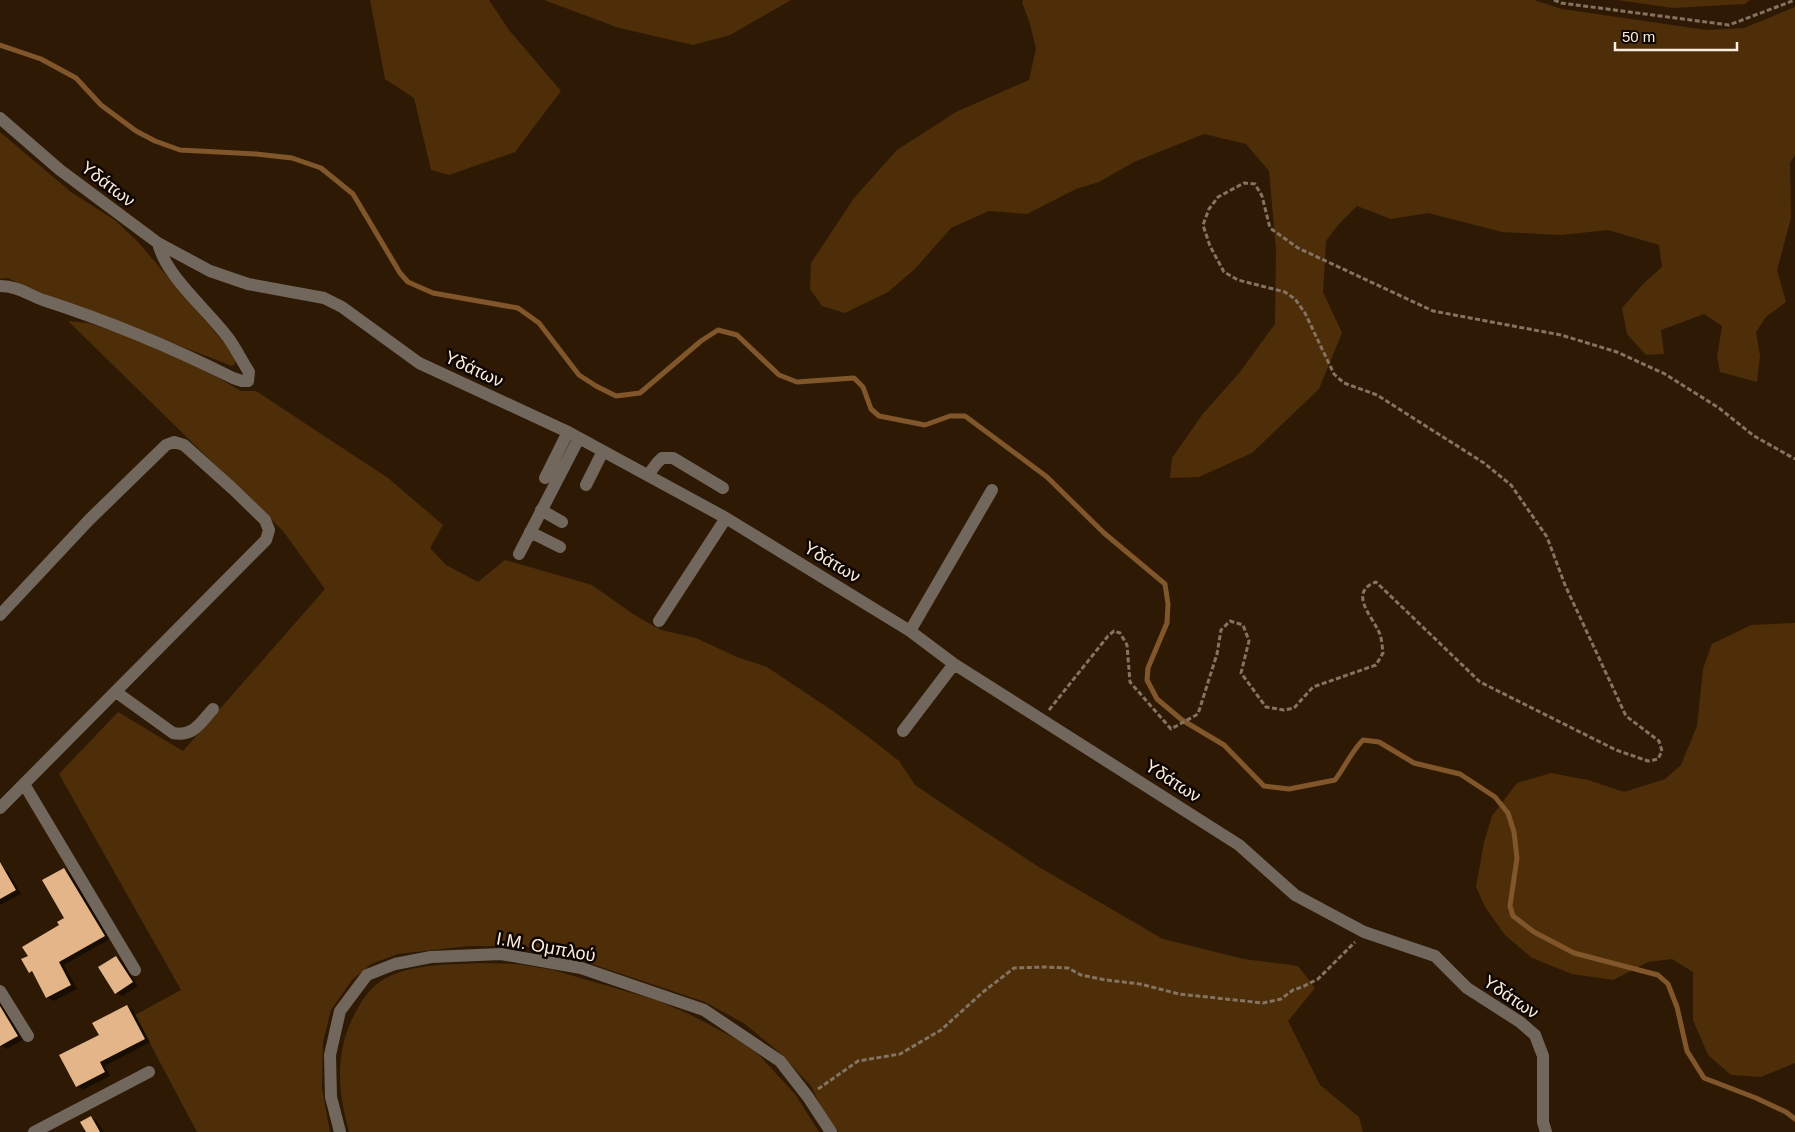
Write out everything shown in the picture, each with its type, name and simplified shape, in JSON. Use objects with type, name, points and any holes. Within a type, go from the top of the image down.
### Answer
[{"type":"street","name":"Υδάτων","points":[[0,118],[60,170],[158,243],[218,274],[248,284],[324,298],[336,304],[419,363],[573,435],[726,518],[910,631],[954,664],[1042,718],[1239,845],[1295,895],[1364,932],[1435,956],[1467,988],[1520,1022],[1536,1035],[1543,1056],[1543,1122],[1546,1132]]},
{"type":"street","points":[[0,286],[12,286],[33,296],[87,314],[152,339],[233,378],[248,381],[249,372],[229,340],[171,270],[162,256],[158,243]]},
{"type":"street","points":[[544,478],[573,435]]},
{"type":"street","points":[[518,554],[541,510],[573,435]]},
{"type":"street","points":[[0,615],[89,520],[166,445],[174,442],[184,445],[265,520],[269,530],[266,540],[0,808]]},
{"type":"street","points":[[586,486],[603,451]]},
{"type":"street","points":[[648,475],[662,458],[673,458],[723,488]]},
{"type":"street","points":[[910,631],[992,490]]},
{"type":"street","points":[[541,510],[562,522]]},
{"type":"street","points":[[659,621],[726,518]]},
{"type":"street","points":[[530,532],[560,547]]},
{"type":"street","points":[[904,731],[954,664]]},
{"type":"street","points":[[116,692],[173,733],[183,735],[193,731],[213,709]]},
{"type":"street","points":[[24,784],[135,970]]},
{"type":"street","name":"Ι.Μ. Ομπλού","points":[[340,1132],[331,1097],[330,1055],[340,1011],[367,975],[395,964],[431,957],[501,954],[581,968],[704,1010],[780,1061],[808,1097],[831,1132]]},
{"type":"street","points":[[0,992],[28,1036]]},
{"type":"street","points":[[34,1132],[149,1072]]},
{"type":"path","points":[[1554,0],[1561,3],[1729,25],[1795,0]]},
{"type":"path","points":[[1042,718],[1108,636],[1114,632],[1120,633],[1127,645],[1130,682],[1171,729],[1198,714],[1217,654],[1221,630],[1230,622],[1243,625],[1249,642],[1241,673],[1266,707],[1284,710],[1294,708],[1312,687],[1376,665],[1383,653],[1380,632],[1363,603],[1363,592],[1367,586],[1376,582],[1480,682],[1616,750],[1648,761],[1658,759],[1662,751],[1659,741],[1626,716],[1565,585],[1547,537],[1512,485],[1484,463],[1377,395],[1344,383],[1334,374],[1306,313],[1295,299],[1285,292],[1238,280],[1224,272],[1210,246],[1203,225],[1209,209],[1218,197],[1244,183],[1255,184],[1262,196],[1270,228],[1298,248],[1433,311],[1561,335],[1617,352],[1665,374],[1719,408],[1754,436],[1795,459]]},
{"type":"path","points":[[808,1097],[858,1061],[900,1054],[941,1030],[983,992],[1014,968],[1068,968],[1081,975],[1140,984],[1179,994],[1264,1003],[1281,999],[1293,990],[1318,979],[1364,932]]},
{"type":"shaded area","points":[[370,0],[489,0],[509,30],[561,91],[515,152],[449,175],[431,170],[414,98],[385,79]]},
{"type":"shaded area","points":[[544,0],[791,0],[730,35],[693,45],[619,28]]},
{"type":"shaded area","points":[[1023,0],[1534,0],[1562,9],[1707,30],[1744,28],[1795,7],[1795,155],[1790,163],[1791,218],[1777,270],[1786,302],[1766,317],[1756,332],[1760,356],[1757,382],[1720,372],[1717,357],[1722,326],[1704,314],[1661,330],[1664,354],[1646,355],[1627,334],[1622,308],[1643,284],[1662,267],[1659,245],[1608,230],[1561,235],[1502,232],[1428,213],[1391,219],[1357,206],[1338,225],[1326,241],[1323,292],[1342,333],[1319,389],[1252,453],[1199,477],[1170,478],[1172,458],[1202,415],[1240,372],[1275,324],[1276,250],[1269,171],[1246,144],[1204,134],[1134,162],[1099,182],[1076,189],[1027,214],[989,211],[951,228],[915,269],[888,292],[845,313],[822,306],[810,289],[811,263],[854,198],[897,150],[956,112],[1029,80],[1036,49]]},
{"type":"shaded area","points":[[1617,0],[1750,0],[1745,4],[1673,8]]},
{"type":"shaded area","points":[[0,132],[71,192],[116,221],[138,242],[226,345],[236,358],[235,364],[232,366],[36,292],[8,278],[0,279]]},
{"type":"shaded area","points":[[68,321],[88,323],[150,343],[241,391],[256,391],[388,478],[443,525],[430,548],[446,565],[478,582],[505,560],[592,585],[633,614],[661,630],[696,638],[737,657],[767,667],[833,711],[899,761],[915,785],[1039,867],[1163,939],[1244,959],[1298,966],[1315,988],[1288,1021],[1320,1085],[1359,1117],[1363,1132],[838,1132],[822,1109],[811,1086],[779,1052],[745,1024],[705,1002],[583,961],[524,946],[469,946],[398,954],[371,964],[352,980],[331,1010],[323,1042],[322,1088],[330,1132],[197,1132],[135,1015],[181,990],[59,774],[118,712],[183,751],[325,589],[283,531]]},
{"type":"shaded area","points":[[1795,623],[1795,1063],[1761,1077],[1731,1075],[1708,1055],[1693,1020],[1693,972],[1672,959],[1648,962],[1613,980],[1572,974],[1532,958],[1505,935],[1485,907],[1476,887],[1484,842],[1492,816],[1517,783],[1551,773],[1588,780],[1624,792],[1665,779],[1681,765],[1697,726],[1703,669],[1712,644],[1751,625]]},
{"type":"shaded area","points":[[516,964],[553,970],[656,1000],[689,1014],[738,1040],[759,1055],[795,1094],[819,1132],[349,1132],[340,1083],[342,1052],[351,1022],[368,993],[383,979],[410,969],[434,965]]},
{"type":"building","points":[[0,862],[16,890],[0,899]]},
{"type":"building","points":[[64,868],[105,936],[59,962],[71,985],[46,998],[32,971],[29,973],[21,959],[28,956],[22,947],[59,925],[57,922],[64,918],[42,880]]},
{"type":"building","points":[[116,956],[133,982],[115,994],[98,967]]},
{"type":"building","points":[[127,1005],[145,1039],[100,1062],[105,1072],[76,1087],[59,1055],[99,1035],[92,1023]]},
{"type":"building","points":[[0,1006],[18,1036],[0,1046]]},
{"type":"building","points":[[91,1116],[100,1132],[86,1132],[80,1122]]},
{"type":"waterway","points":[[0,45],[41,59],[76,78],[101,105],[136,131],[155,141],[180,150],[292,158],[321,168],[353,194],[400,273],[408,282],[433,293],[518,308],[539,323],[579,375],[616,396],[640,393],[701,341],[718,330],[737,335],[779,375],[797,382],[854,378],[863,387],[871,409],[879,416],[925,425],[950,416],[965,416],[1047,477],[1104,533],[1165,584],[1168,604],[1167,623],[1148,668],[1147,680],[1157,699],[1182,720],[1224,745],[1264,786],[1289,789],[1335,780],[1363,740],[1379,742],[1414,763],[1460,774],[1495,797],[1508,813],[1514,832],[1517,858],[1510,906],[1513,916],[1534,932],[1574,953],[1658,975],[1668,984],[1677,1007],[1687,1051],[1704,1078],[1756,1098],[1786,1112],[1795,1119]]}]
